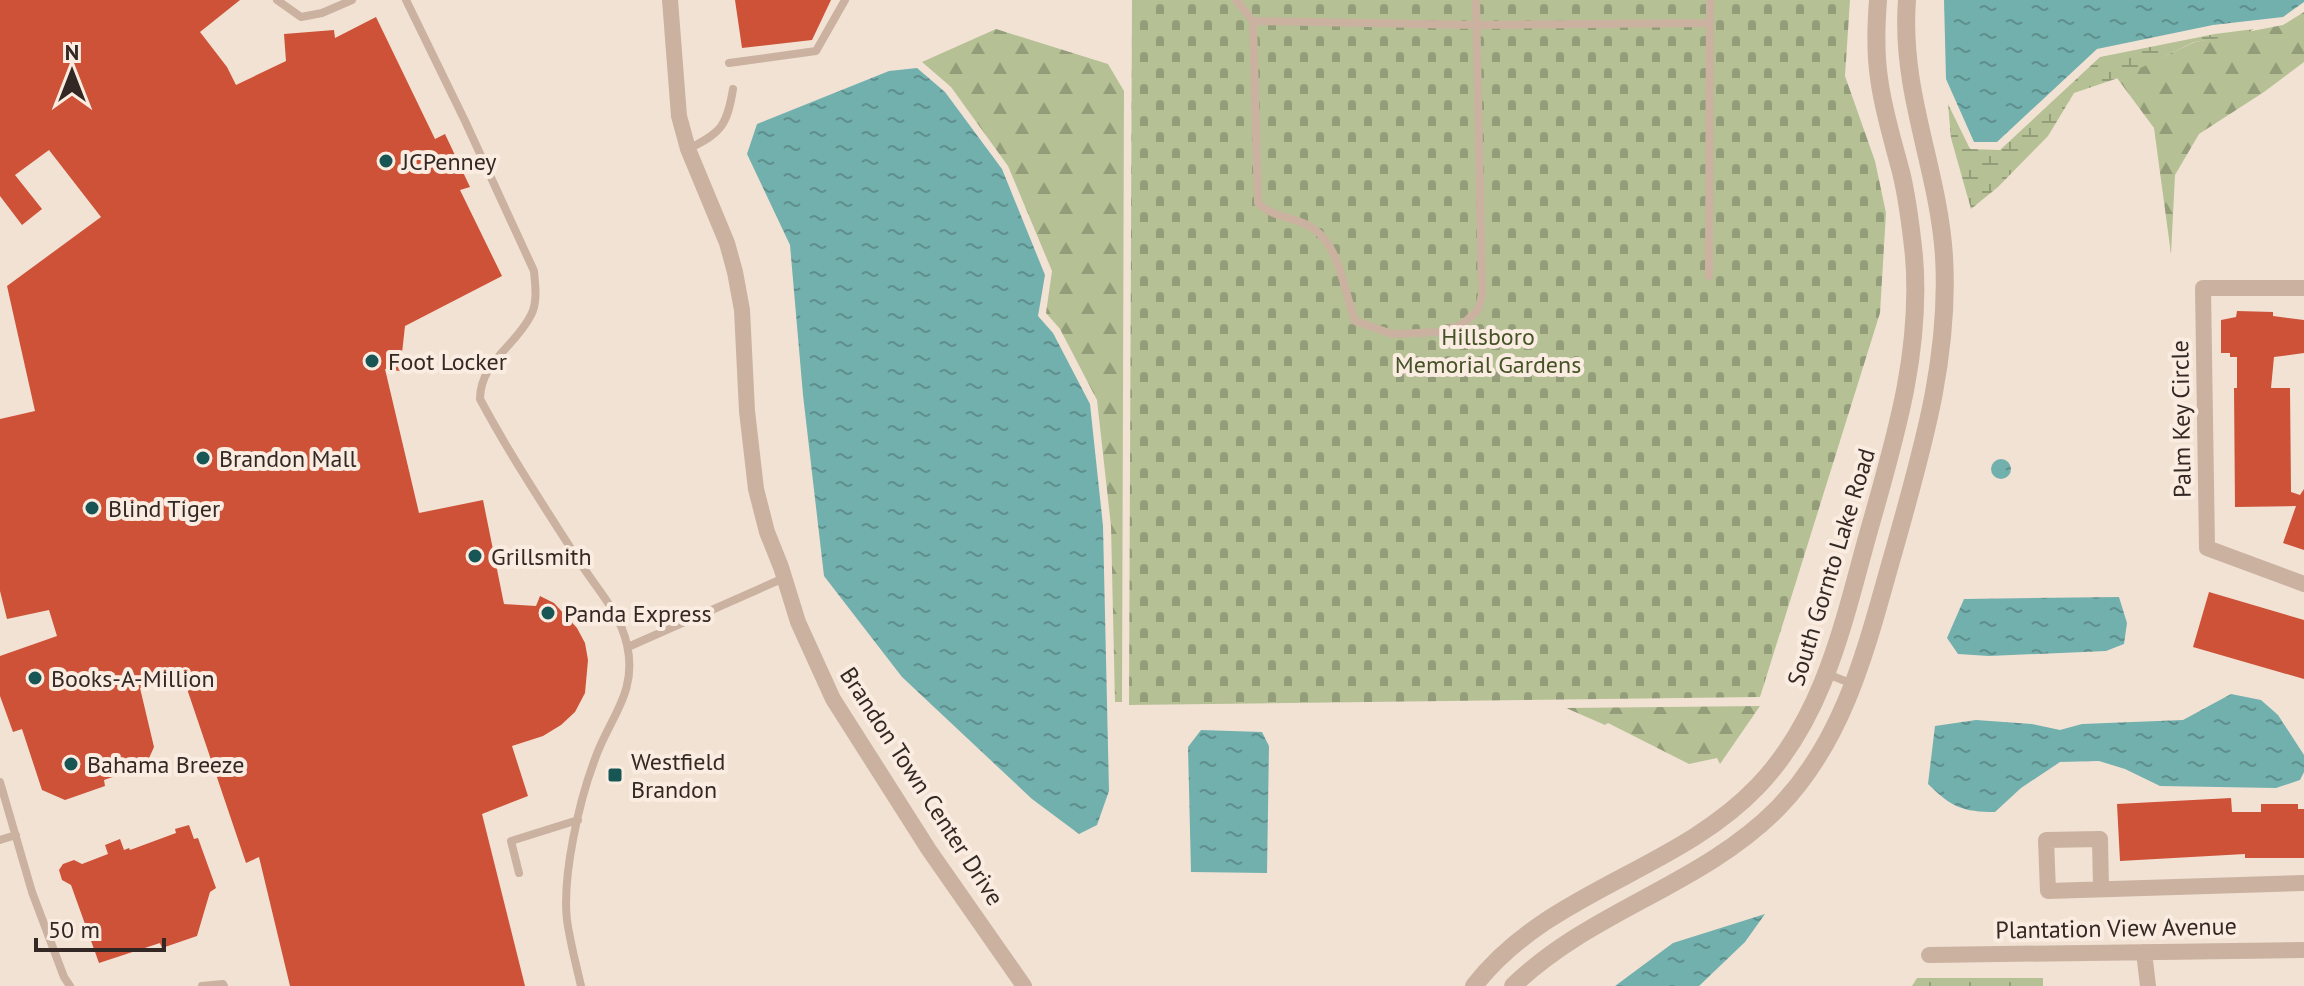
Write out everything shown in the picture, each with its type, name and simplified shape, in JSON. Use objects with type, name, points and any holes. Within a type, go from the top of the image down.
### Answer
[{"type":"street","name":"Brandon Town Center Drive","points":[[670,0],[679,116],[688,149],[727,243],[735,272],[744,331],[747,411],[754,475],[763,519],[798,622],[833,699],[929,850],[1024,986]]},
{"type":"street","name":"South Gornto Lake Road","points":[[1474,986],[1510,947],[1548,918],[1682,846],[1727,816],[1770,773],[1793,743],[1811,712],[1827,674],[1902,414],[1912,355],[1915,293],[1913,245],[1902,176],[1879,81],[1876,43],[1878,0]]},
{"type":"street","points":[[1513,986],[1545,957],[1579,934],[1704,868],[1745,839],[1778,808],[1807,773],[1838,725],[1855,685],[1931,418],[1942,353],[1944,255],[1934,188],[1908,76],[1907,0]]},
{"type":"street","name":"Palm Key Circle","points":[[2304,288],[2203,288],[2207,548],[2304,584]]},
{"type":"street","points":[[2101,889],[2100,839],[2046,840],[2048,891],[2304,883]]},
{"type":"street","name":"Plantation View Avenue","points":[[1929,955],[2304,950]]},
{"type":"street","points":[[2144,952],[2148,986]]},
{"type":"lane","points":[[277,0],[301,17],[322,13],[352,0]]},
{"type":"lane","points":[[406,0],[534,271],[533,313],[494,360],[480,384],[480,399],[581,564],[610,605],[628,647],[629,662],[622,705],[595,757],[578,820],[566,898],[567,921],[581,986]]},
{"type":"lane","points":[[729,63],[816,51],[845,0]]},
{"type":"lane","points":[[1236,0],[1253,21],[1258,203],[1269,214],[1314,229],[1329,246],[1355,321],[1392,334],[1441,332],[1463,324],[1478,310],[1482,295],[1476,0]]},
{"type":"lane","points":[[1709,276],[1710,0]]},
{"type":"lane","points":[[1253,21],[1476,25],[1709,23]]},
{"type":"lane","points":[[688,149],[709,139],[728,117],[733,89]]},
{"type":"lane","points":[[628,647],[785,577]]},
{"type":"lane","points":[[1827,674],[1855,685]]},
{"type":"lane","points":[[0,782],[32,892],[70,986]]},
{"type":"lane","points":[[519,873],[511,841],[578,820]]},
{"type":"lane","points":[[0,840],[16,835]]},
{"type":"lane","points":[[202,986],[224,986]]},
{"type":"green space","name":"Hillsboro Memorial Gardens","points":[[1132,0],[1850,0],[1845,76],[1875,161],[1886,213],[1880,313],[1760,697],[1129,705]]},
{"type":"green space","points":[[2304,12],[2304,62],[2199,134],[2175,175],[2171,254],[2154,128],[2117,78],[2195,42],[2283,25]]},
{"type":"green space","points":[[996,29],[1108,64],[1124,91],[1122,702],[1115,702],[1111,526],[1097,400],[1060,329],[1046,313],[1052,271],[1008,166],[951,87],[922,62]]},
{"type":"green space","points":[[2254,29],[2246,34],[2194,42],[2124,76],[2074,93],[2048,136],[1998,187],[1971,209],[1951,138],[1948,104],[1970,149],[2000,150],[2100,57]]},
{"type":"green space","points":[[1760,706],[1720,764],[1717,758],[1689,764],[1608,723],[1605,725],[1566,708]]},
{"type":"green space","points":[[1917,978],[2043,978],[2043,986],[1912,986]]},
{"type":"water","points":[[1944,0],[2304,2],[2283,17],[2213,25],[2097,49],[1997,142],[1974,142],[1946,79]]},
{"type":"water","points":[[917,68],[945,92],[1002,169],[1045,275],[1038,316],[1053,333],[1090,404],[1103,526],[1109,791],[1097,825],[1079,834],[1032,799],[902,677],[824,576],[790,245],[747,154],[757,124],[889,71]]},
{"type":"water","points":[[2001,459],[2008,462],[2011,469],[2008,476],[2001,479],[1994,476],[1991,469],[1994,462]]},
{"type":"water","points":[[2119,597],[2127,623],[2124,644],[2106,651],[1989,656],[1958,654],[1947,638],[1964,599]]},
{"type":"water","points":[[2231,694],[2261,700],[2278,715],[2304,755],[2304,772],[2300,780],[2276,788],[2160,786],[2125,769],[2099,761],[2060,762],[2021,788],[1995,812],[1958,807],[1928,784],[1935,726],[1976,720],[2032,724],[2060,730],[2082,724],[2183,720]]},
{"type":"water","points":[[1201,730],[1262,732],[1269,746],[1267,873],[1191,872],[1188,747]]},
{"type":"water","points":[[1765,914],[1745,942],[1699,986],[1615,986],[1673,943]]},
{"type":"building","name":"Brandon Mall","points":[[0,0],[240,0],[200,32],[227,67],[236,85],[286,61],[284,34],[334,30],[335,38],[376,17],[435,139],[445,134],[470,187],[460,190],[502,276],[405,326],[400,371],[385,369],[419,513],[483,500],[504,604],[536,606],[540,596],[554,603],[577,628],[585,643],[588,660],[585,693],[575,712],[543,736],[512,746],[528,796],[482,814],[525,986],[290,986],[259,857],[246,863],[183,677],[140,688],[154,747],[146,765],[104,780],[105,786],[65,800],[42,790],[22,729],[13,732],[0,696],[0,656],[57,636],[49,610],[7,619],[0,591],[0,419],[35,411],[7,286],[101,217],[49,150],[15,175],[42,209],[22,225],[0,196]]},
{"type":"building","points":[[735,0],[831,0],[812,40],[742,48]]},
{"type":"building","points":[[2237,311],[2273,312],[2273,316],[2304,320],[2304,353],[2274,357],[2271,388],[2290,388],[2291,492],[2300,495],[2304,489],[2304,550],[2283,543],[2296,506],[2235,507],[2234,388],[2237,388],[2237,357],[2221,353],[2221,320],[2236,317]]},
{"type":"building","points":[[2209,592],[2304,620],[2304,679],[2193,647]]},
{"type":"building","points":[[2231,798],[2232,812],[2261,812],[2261,804],[2298,804],[2298,809],[2304,809],[2304,858],[2245,858],[2245,854],[2120,861],[2117,804]]},
{"type":"building","points":[[189,825],[194,839],[198,838],[216,888],[210,892],[197,936],[162,948],[160,943],[99,963],[71,885],[62,880],[59,870],[63,864],[74,860],[82,864],[108,854],[105,845],[120,839],[124,850],[130,850]]},
{"type":"place","name":"JCPenney","points":[[386,161]]},
{"type":"place","name":"Foot Locker","points":[[372,361]]},
{"type":"place","name":"Brandon Mall","points":[[203,458]]},
{"type":"place","name":"Blind Tiger","points":[[92,508]]},
{"type":"place","name":"Grillsmith","points":[[475,556]]},
{"type":"place","name":"Panda Express","points":[[548,613]]},
{"type":"place","name":"Books-A-Million","points":[[35,678]]},
{"type":"place","name":"Bahama Breeze","points":[[71,764]]},
{"type":"place","name":"Westfield Brandon","points":[[615,775]]}]
